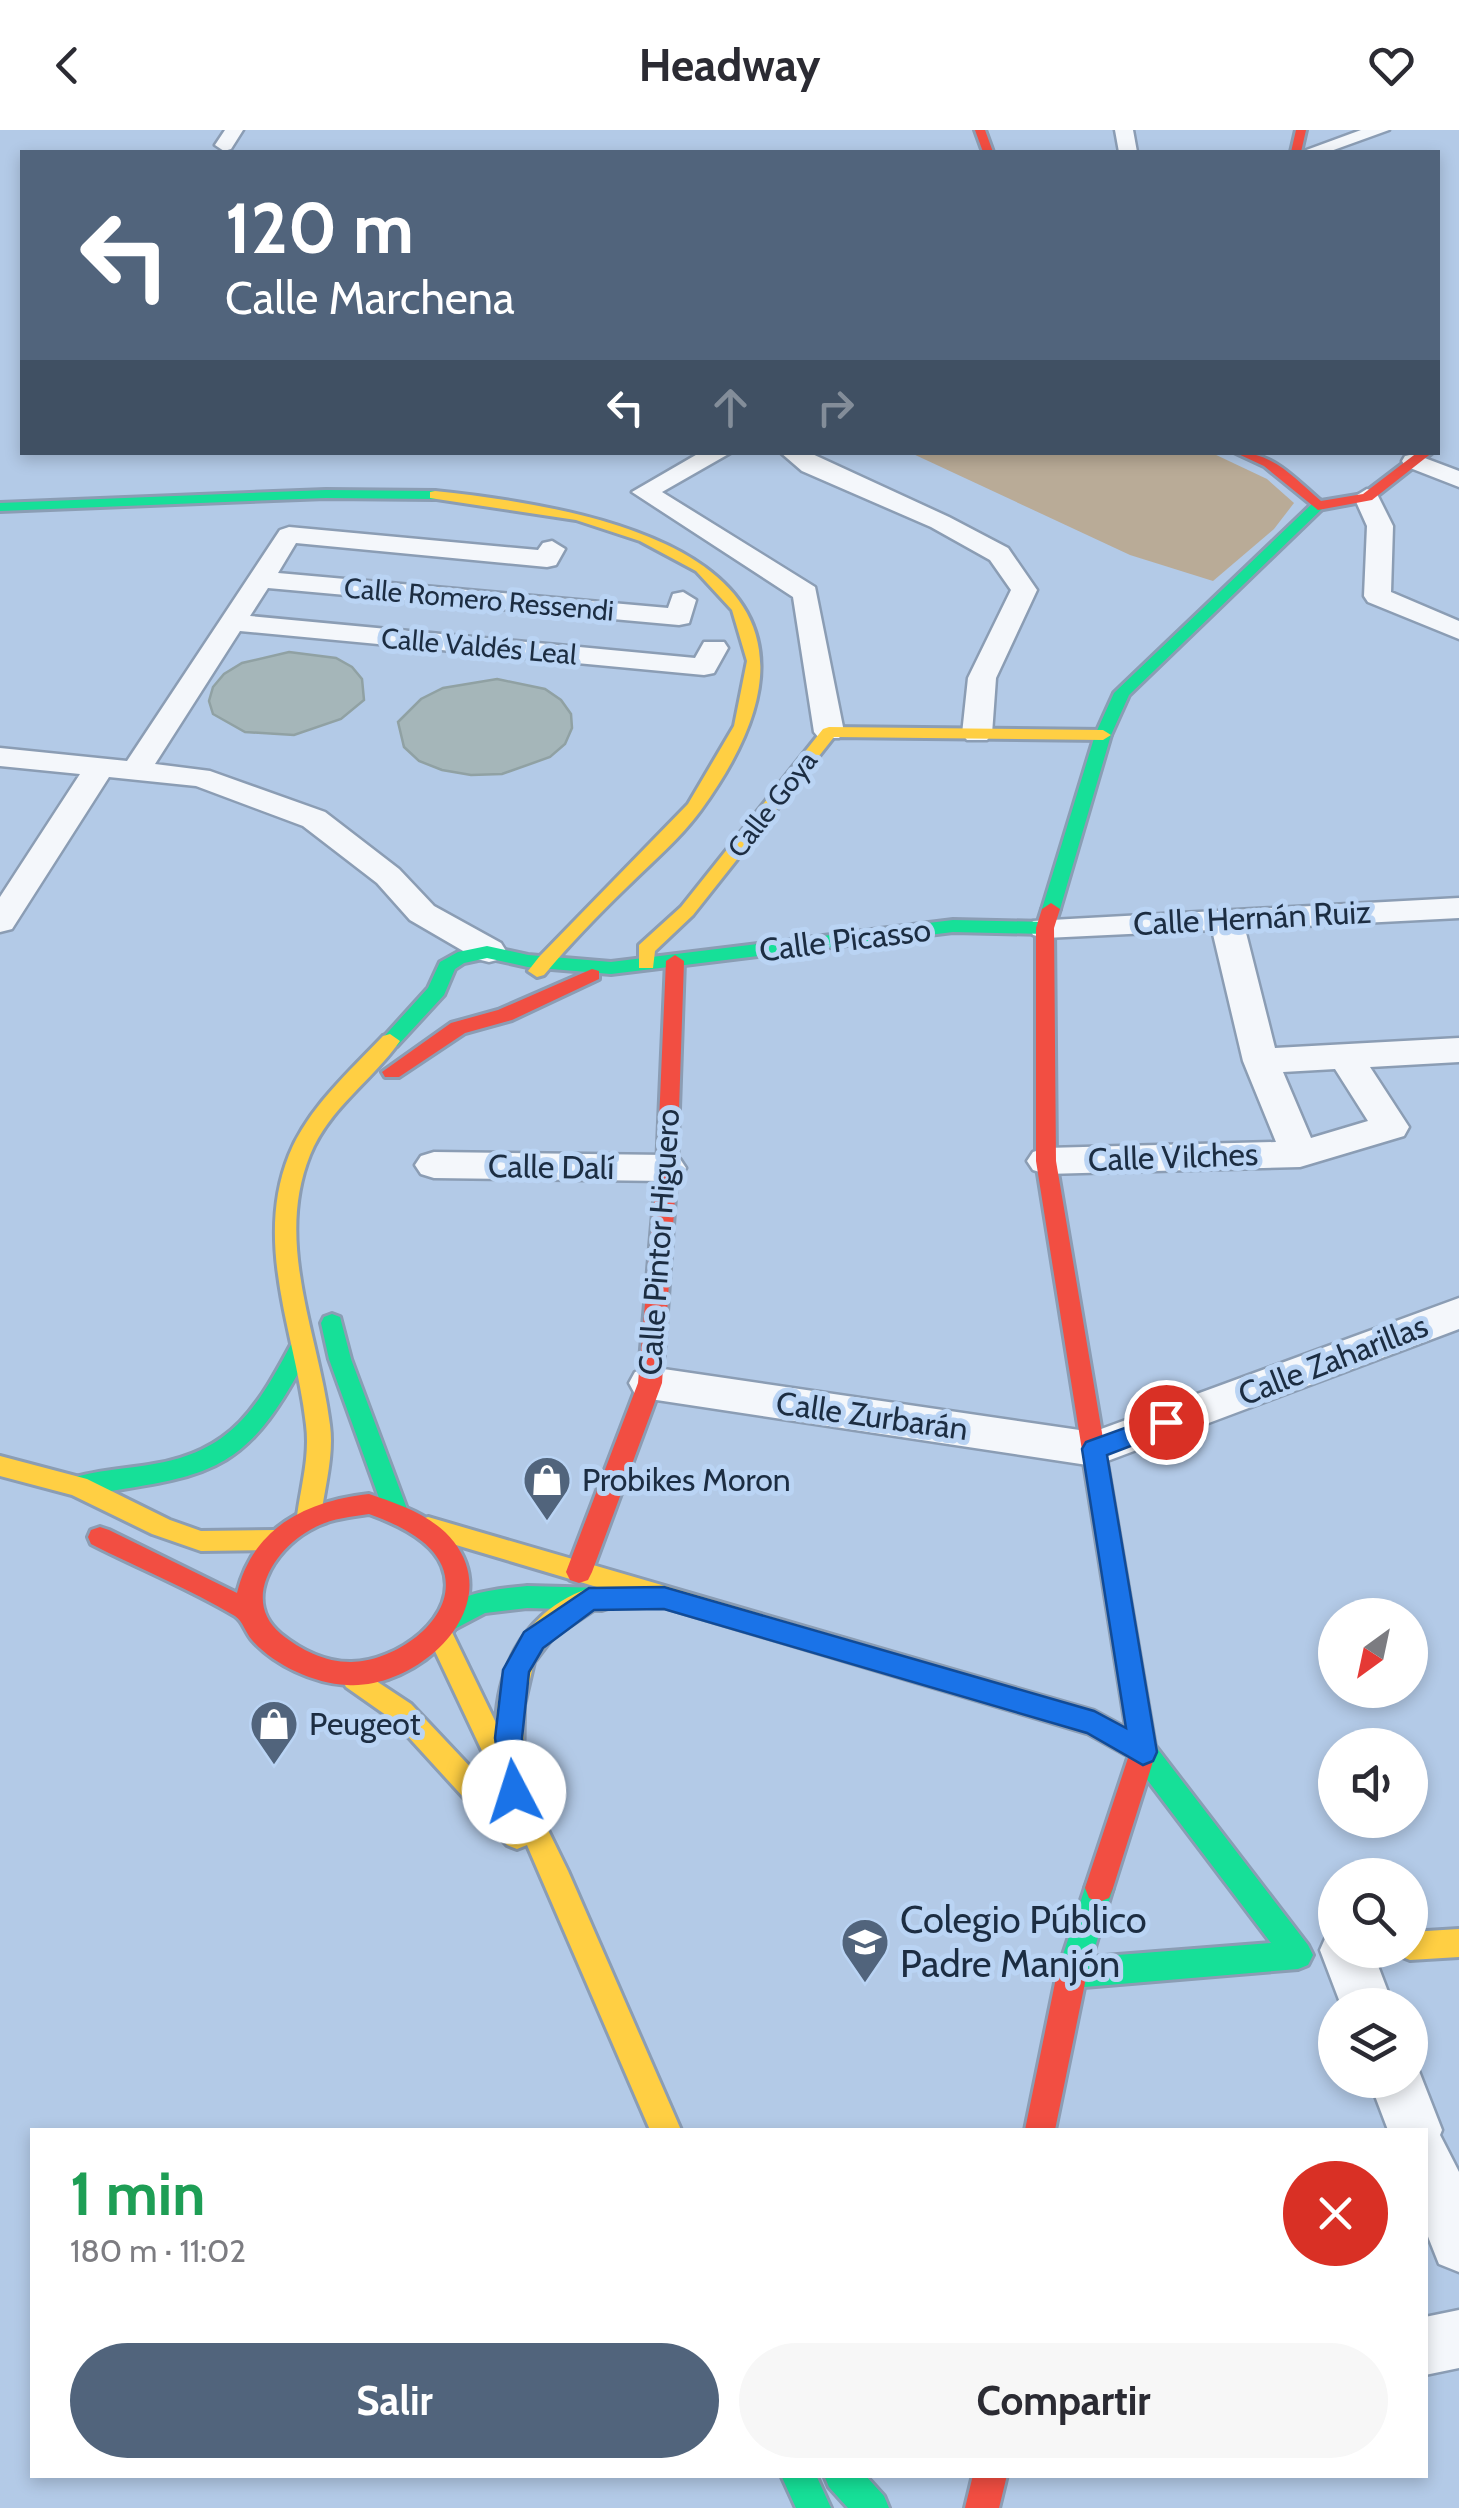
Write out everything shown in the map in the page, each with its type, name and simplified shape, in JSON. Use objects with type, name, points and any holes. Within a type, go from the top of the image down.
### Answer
[{"type":"street","points":[[1316,150],[1380,130]]},
{"type":"street","name":"Calle Goya","points":[[646,964],[646,949],[687,911],[829,732],[806,593],[644,492],[714,455]]},
{"type":"street","points":[[796,455],[811,466],[940,522],[999,554],[1024,590],[982,678],[977,734]]},
{"type":"street","points":[[1247,455],[1269,464],[1318,506]]},
{"type":"street","points":[[1040,2128],[1072,1974],[1143,1752],[1046,1161],[1045,928],[1103,735],[1122,693],[1318,506],[1367,497],[1420,457],[1459,480]]},
{"type":"street","points":[[0,507],[332,492],[466,497],[622,525],[688,556],[716,578],[748,618],[756,658],[752,686],[736,732],[706,790],[663,845],[536,965]]},
{"type":"street","points":[[1367,497],[1380,526],[1377,596],[1459,631]]},
{"type":"street","points":[[136,770],[289,535],[548,559],[552,549]]},
{"type":"street","points":[[448,596],[470,552]]},
{"type":"street","name":"Calle Romero Ressendi","points":[[260,579],[679,617],[683,600]]},
{"type":"street","points":[[516,649],[537,604]]},
{"type":"street","points":[[594,657],[612,611]]},
{"type":"street","name":"Calle Valdés Leal","points":[[232,622],[704,667],[714,648]]},
{"type":"street","points":[[829,732],[1103,735]]},
{"type":"street","points":[[0,757],[199,777],[314,818],[388,876],[422,913],[495,951],[536,965],[608,950]]},
{"type":"street","points":[[0,922],[100,766]]},
{"type":"street","points":[[607,896],[608,950]]},
{"type":"street","points":[[309,1516],[319,1428],[284,1248],[290,1190],[299,1156],[324,1111],[461,957],[495,951],[607,896]]},
{"type":"street","name":"Calle Hernán Ruiz","points":[[1045,928],[1459,908]]},
{"type":"street","points":[[422,913],[449,1008],[490,1017]]},
{"type":"street","points":[[1226,919],[1261,1061],[1300,1154]]},
{"type":"street","name":"Calle Picasso","points":[[608,950],[646,964],[953,926],[1045,928]]},
{"type":"street","points":[[339,1134],[375,1086],[414,1054],[458,1028],[505,1014],[530,1001],[608,950]]},
{"type":"street","name":"Calle Pintor Higuero","points":[[580,1572],[650,1383],[667,1168],[676,961]]},
{"type":"street","points":[[530,1001],[539,986],[536,965]]},
{"type":"street","points":[[1261,1061],[1459,1050]]},
{"type":"street","name":"Calle Vilches","points":[[1046,1161],[1300,1154],[1390,1127],[1356,1057]]},
{"type":"street","name":"Calle Dalí","points":[[434,1165],[667,1168]]},
{"type":"street","points":[[326,1293],[340,1359],[395,1509]]},
{"type":"street","name":"Calle Zaharillas","points":[[1094,1449],[1459,1313]]},
{"type":"street","points":[[78,1486],[161,1474],[224,1458],[280,1396],[301,1347]]},
{"type":"street","name":"Calle Zurbarán","points":[[650,1383],[1094,1449]]},
{"type":"street","points":[[0,1466],[78,1486],[161,1527],[202,1541],[276,1540]]},
{"type":"street","points":[[558,1881],[402,1712],[354,1679],[325,1673],[296,1660],[263,1636],[250,1611],[250,1586],[260,1562],[276,1540],[309,1516],[340,1505],[369,1504],[395,1509],[428,1527],[1094,1723],[1143,1752],[1318,1940]]},
{"type":"street","points":[[72,1525],[138,1553],[250,1611]]},
{"type":"street","points":[[428,1527],[446,1546],[457,1567],[456,1595],[442,1627],[665,2128]]},
{"type":"street","points":[[354,1679],[387,1671],[416,1654],[442,1627],[481,1602],[664,1598]]},
{"type":"street","points":[[514,1792],[508,1738],[516,1670],[534,1640],[589,1599]]},
{"type":"street","points":[[1428,1945],[1459,1943]]},
{"type":"street","points":[[1072,1974],[1318,1953]]},
{"type":"street","points":[[1403,2098],[1414,2128]]},
{"type":"street","points":[[1428,2164],[1459,2244]]},
{"type":"street","points":[[1428,2345],[1459,2339]]},
{"type":"street","points":[[799,2478],[814,2508]]},
{"type":"street","points":[[845,2478],[872,2508]]},
{"type":"street","points":[[982,2508],[989,2478]]},
{"type":"shaded area","points":[[915,455],[1216,455],[1267,479],[1294,503],[1274,529],[1213,581],[1130,555]]},
{"type":"building","points":[[289,652],[336,658],[352,667],[362,679],[364,700],[341,719],[294,735],[245,732],[213,714],[209,701],[213,687],[224,674],[242,663]]},
{"type":"building","points":[[497,679],[545,689],[561,700],[571,714],[572,728],[565,744],[550,757],[502,774],[471,775],[419,761],[404,747],[398,722],[421,699],[443,688]]},
{"type":"traffic: fast","points":[[0,507],[326,494],[435,495]]},
{"type":"traffic: fast","points":[[1051,909],[1103,735],[1122,693],[1318,506]]},
{"type":"traffic: fast","points":[[390,1041],[437,991],[447,966],[458,958],[487,952],[528,961],[611,968],[953,926],[1045,928]]},
{"type":"traffic: fast","points":[[332,1323],[340,1359],[395,1509]]},
{"type":"traffic: fast","points":[[78,1486],[158,1474],[215,1456],[238,1441],[259,1419],[301,1347]]},
{"type":"traffic: fast","points":[[445,1623],[481,1602],[527,1597],[602,1599]]},
{"type":"traffic: fast","points":[[1099,1888],[1072,1973],[1298,1955],[1143,1752]]},
{"type":"traffic: fast","points":[[799,2478],[814,2508]]},
{"type":"traffic: fast","points":[[844,2478],[872,2508]]},
{"type":"traffic: slow","points":[[435,495],[579,516],[645,538],[701,568],[739,609],[755,661],[742,726],[695,806],[537,971]]},
{"type":"traffic: slow","points":[[646,964],[646,949],[687,911],[829,732],[1103,735]]},
{"type":"traffic: slow","points":[[309,1516],[319,1436],[286,1255],[289,1188],[300,1154],[318,1122],[390,1041]]},
{"type":"traffic: slow","points":[[0,1466],[78,1486],[161,1527],[201,1541],[275,1540]]},
{"type":"traffic: slow","points":[[428,1527],[1094,1723],[1143,1752]]},
{"type":"traffic: slow","points":[[512,1773],[510,1705],[523,1656],[544,1629],[589,1599]]},
{"type":"traffic: slow","points":[[439,1632],[558,1881],[665,2128]]},
{"type":"traffic: slow","points":[[355,1679],[402,1712],[517,1836]]},
{"type":"traffic: slow","points":[[1428,1945],[1459,1943]]},
{"type":"traffic: jam","points":[[980,130],[987,150]]},
{"type":"traffic: jam","points":[[1296,150],[1301,130]]},
{"type":"traffic: jam","points":[[1248,455],[1269,463],[1318,506]]},
{"type":"traffic: jam","points":[[1318,506],[1367,497],[1423,455]]},
{"type":"traffic: jam","points":[[1051,909],[1045,928],[1046,1161],[1143,1752]]},
{"type":"traffic: jam","points":[[579,1572],[650,1383],[667,1168],[675,961]]},
{"type":"traffic: jam","points":[[392,1072],[458,1028],[505,1015],[592,975]]},
{"type":"traffic: jam","points":[[369,1504],[411,1522],[444,1548],[455,1565],[455,1604],[442,1627],[408,1658],[370,1673],[328,1671],[287,1653],[261,1632],[250,1609],[251,1586],[266,1554],[289,1530],[318,1515],[369,1504]]},
{"type":"traffic: jam","points":[[100,1537],[249,1611]]},
{"type":"traffic: jam","points":[[1099,1888],[1143,1752]]},
{"type":"traffic: jam","points":[[1040,2128],[1072,1973]]},
{"type":"traffic: jam","points":[[982,2508],[989,2478]]},
{"type":"place","name":"Probikes Moron","points":[[547,1522]]},
{"type":"place","name":"Peugeot","points":[[274,1766]]},
{"type":"place","name":"Colegio Público Padre Manjón","points":[[865,1984]]},
{"type":"route","points":[[514,1792],[508,1738],[516,1670],[534,1640],[589,1599],[664,1598],[1094,1723],[1143,1752],[1094,1449],[1166,1422]]}]
